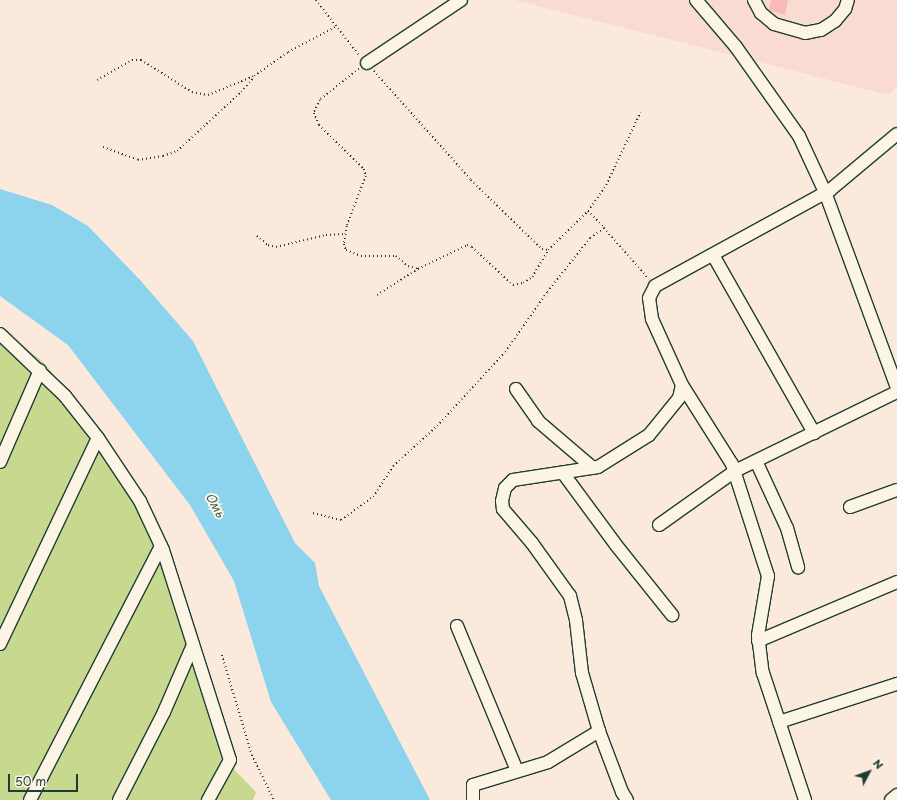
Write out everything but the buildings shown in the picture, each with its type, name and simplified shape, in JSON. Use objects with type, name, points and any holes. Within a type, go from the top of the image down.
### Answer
[{"type":"lane","points":[[367,63],[461,0]]},
{"type":"lane","points":[[696,0],[736,46],[799,136],[825,192],[897,388]]},
{"type":"lane","points":[[754,0],[761,13],[774,24],[805,33],[821,30],[835,21],[845,9],[848,0]]},
{"type":"lane","points":[[805,800],[763,673],[758,640],[768,576],[735,471],[682,385],[652,319],[649,298],[655,286],[825,192],[897,134]]},
{"type":"lane","points":[[713,255],[814,433]]},
{"type":"lane","points":[[0,334],[66,396],[98,438],[140,501],[161,546],[230,760],[208,800]]},
{"type":"lane","points":[[0,462],[40,370]]},
{"type":"lane","points":[[627,800],[622,792],[599,731],[582,673],[576,620],[570,596],[502,506],[505,488],[513,480],[593,468],[624,453],[649,435],[679,398],[682,385]]},
{"type":"lane","points":[[516,389],[538,421],[593,468]]},
{"type":"lane","points":[[659,525],[735,471],[897,392]]},
{"type":"lane","points":[[0,644],[98,438]]},
{"type":"lane","points":[[756,461],[787,528],[798,567]]},
{"type":"lane","points":[[563,472],[616,545],[672,615]]},
{"type":"lane","points":[[850,507],[897,490]]},
{"type":"lane","points":[[30,800],[161,546]]},
{"type":"lane","points":[[758,640],[897,582]]},
{"type":"lane","points":[[457,626],[517,771]]},
{"type":"lane","points":[[119,800],[164,712],[193,645]]},
{"type":"lane","points":[[779,722],[897,684]]},
{"type":"lane","points":[[473,800],[473,784],[548,762],[599,731]]},
{"type":"lane","points":[[891,800],[897,795]]},
{"type":"path","points":[[316,0],[335,27],[471,180],[542,249],[548,250]]},
{"type":"path","points":[[97,80],[132,60],[141,60],[192,92],[208,95],[254,76],[288,52],[335,27]]},
{"type":"path","points":[[367,63],[320,100],[314,112],[319,125],[364,169],[366,176],[344,244],[350,254],[396,256],[408,266],[418,268]]},
{"type":"path","points":[[103,147],[138,160],[163,156],[177,151],[241,92],[254,76]]},
{"type":"path","points":[[377,296],[418,268],[467,245],[472,247],[513,285],[532,277],[548,250],[588,211],[606,185],[640,113]]},
{"type":"path","points":[[588,211],[655,286]]},
{"type":"path","points":[[313,513],[341,520],[373,497],[393,466],[437,426],[505,352],[547,292],[590,238],[604,228]]},
{"type":"path","points":[[257,236],[268,245],[276,247],[326,235],[346,234]]},
{"type":"path","points":[[222,655],[252,755],[274,800]]},
{"type":"shaded area","points":[[514,0],[897,0],[897,85],[889,95]]},
{"type":"green space","points":[[0,327],[43,362],[101,430],[156,517],[197,632],[207,705],[227,762],[256,792],[253,800],[0,800]]},
{"type":"water","name":"Омь","points":[[0,189],[52,205],[88,226],[141,281],[193,341],[295,543],[315,563],[319,586],[430,800],[331,800],[271,702],[234,581],[190,505],[68,345],[0,296]]}]
